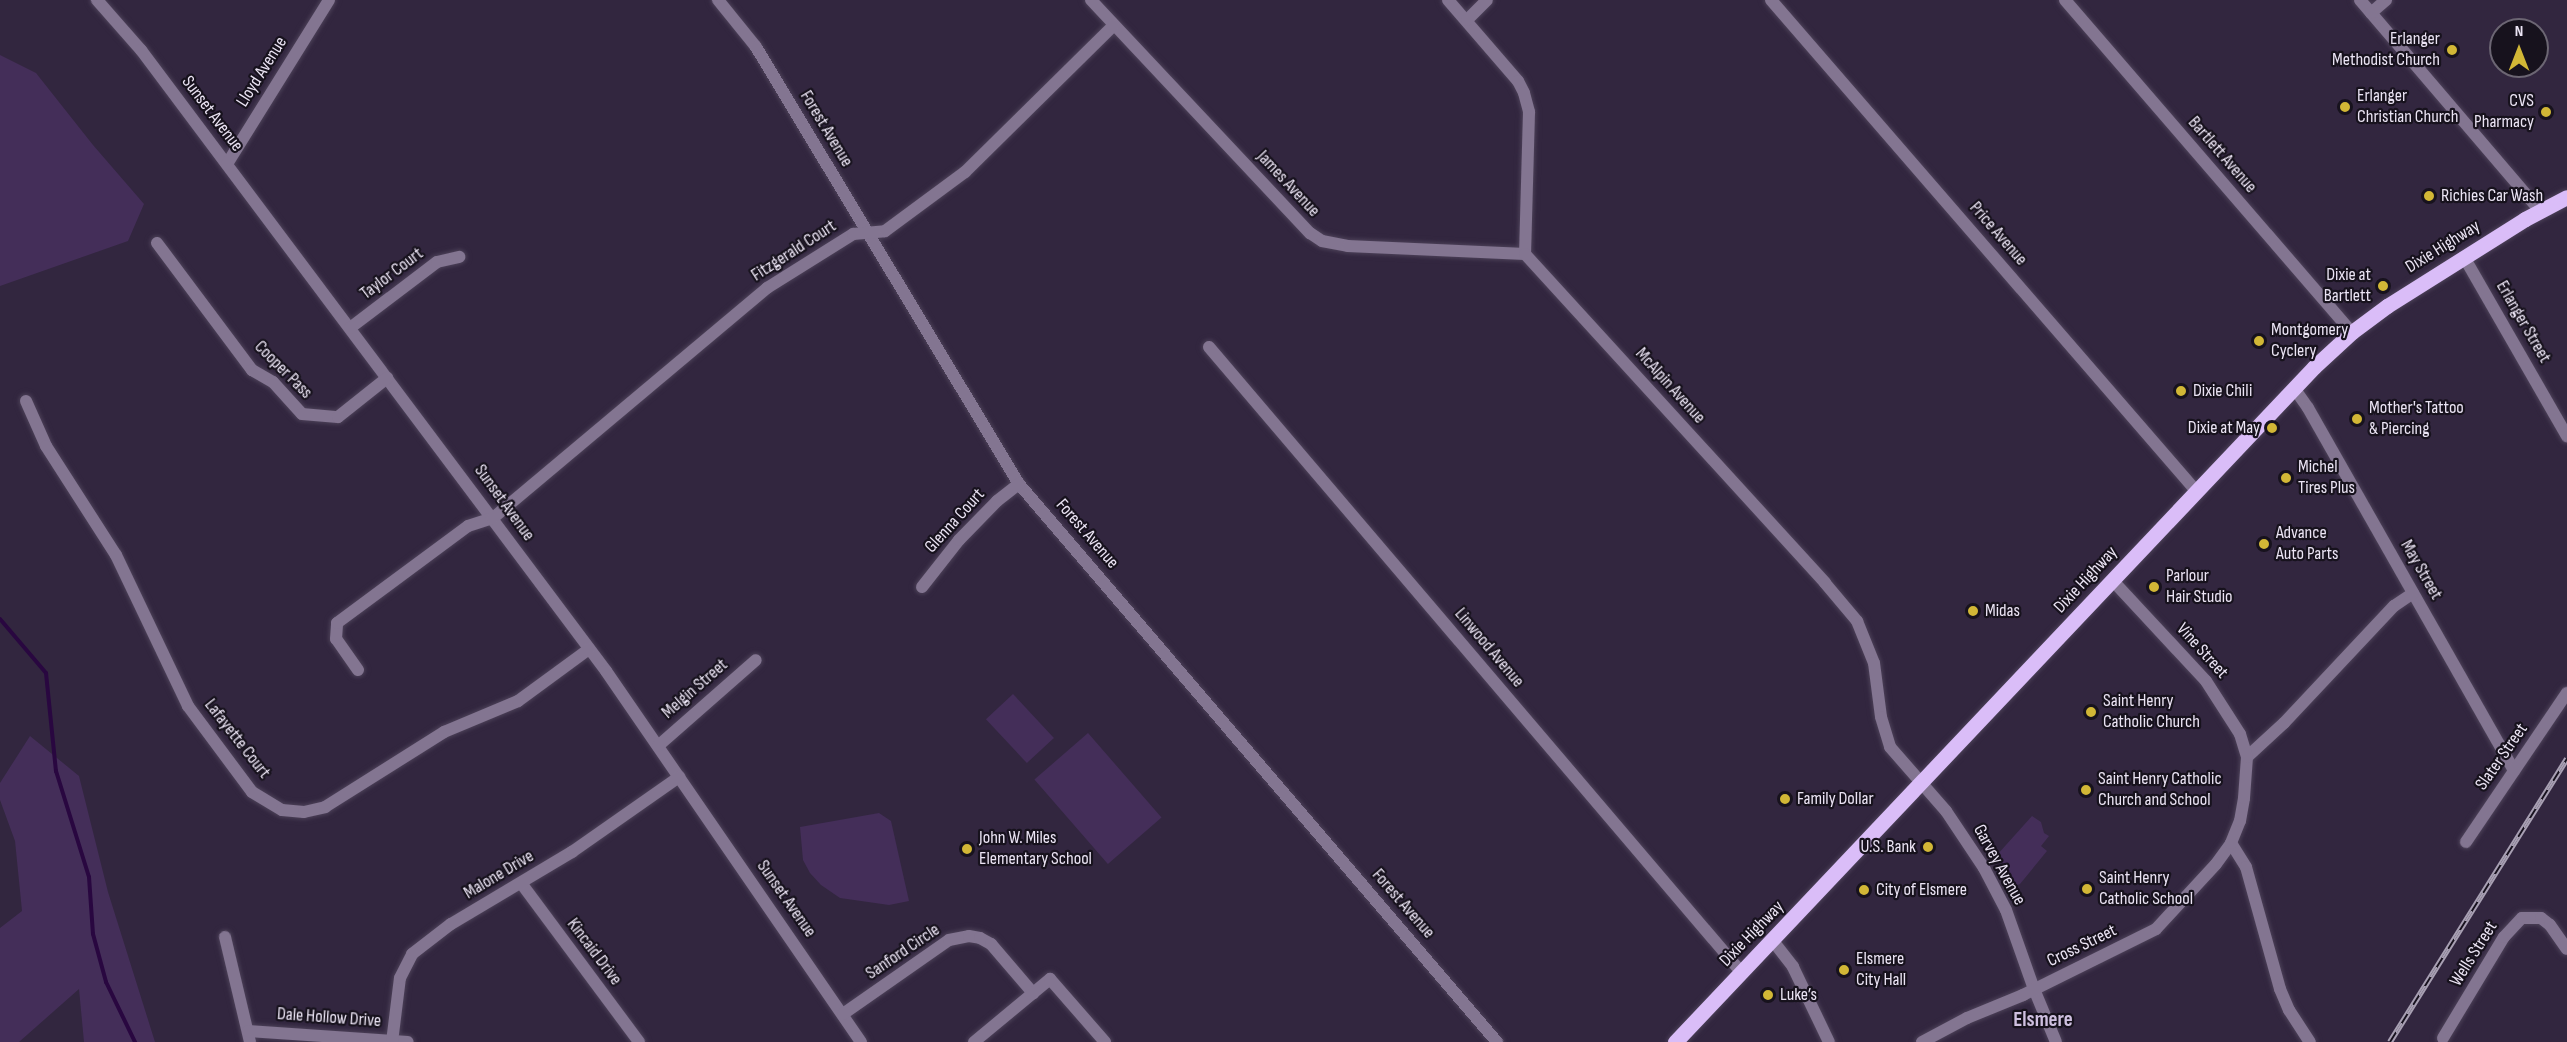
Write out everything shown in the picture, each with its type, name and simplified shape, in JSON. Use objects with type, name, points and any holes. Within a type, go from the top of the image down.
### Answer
[{"type":"main road","name":"Dixie Highway","points":[[1676,1042],[2294,388],[2352,332],[2387,306],[2464,257],[2567,197]]},
{"type":"street","name":"Sunset Avenue","points":[[97,0],[141,50],[493,518],[658,746],[861,1042]]},
{"type":"street","name":"Lloyd Avenue","points":[[227,164],[329,0]]},
{"type":"street","name":"Forest Avenue","points":[[718,0],[756,47],[1020,483],[1497,1042]]},
{"type":"street","name":"James Avenue","points":[[1091,0],[1310,233],[1322,240],[1348,246],[1525,254]]},
{"type":"street","points":[[1448,0],[1518,81],[1527,102],[1529,112],[1525,254]]},
{"type":"street","points":[[1467,20],[1487,0]]},
{"type":"street","name":"Price Avenue","points":[[1771,0],[2197,492]]},
{"type":"street","name":"Bartlett Avenue","points":[[2065,0],[2352,332]]},
{"type":"street","points":[[2360,0],[2540,212]]},
{"type":"street","points":[[2371,13],[2386,0]]},
{"type":"street","name":"Fitzgerald Court","points":[[493,518],[747,302],[853,234],[885,231],[965,172],[1114,25]]},
{"type":"street","name":"Cooper Pass","points":[[157,243],[252,370],[273,382],[302,414],[338,417],[387,378]]},
{"type":"street","name":"McAlpin Avenue","points":[[1525,254],[1857,621],[1874,663],[1885,736],[1900,762],[1921,783]]},
{"type":"street","name":"Taylor Court","points":[[350,328],[437,262],[459,257]]},
{"type":"street","name":"Erlanger Street","points":[[2464,257],[2567,436]]},
{"type":"street","name":"Linwood Avenue","points":[[1209,347],[1742,973]]},
{"type":"street","name":"May Street","points":[[2294,388],[2308,408],[2514,771]]},
{"type":"street","name":"Lafayette Court","points":[[26,401],[46,446],[116,555],[188,706],[252,792],[282,810],[304,812],[325,807],[444,732],[518,700],[589,649]]},
{"type":"street","name":"Glenna Court","points":[[922,587],[960,540],[997,501],[1020,483]]},
{"type":"street","points":[[358,670],[336,639],[337,622],[468,526],[493,518]]},
{"type":"street","name":"Vine Street","points":[[2113,581],[2216,694],[2235,724],[2247,757]]},
{"type":"street","points":[[2247,757],[2284,723],[2394,606],[2413,593]]},
{"type":"street","name":"Melgin Street","points":[[658,746],[756,660]]},
{"type":"street","name":"Slater Street","points":[[2466,842],[2567,693]]},
{"type":"street","name":"Cross Street","points":[[1922,1042],[1967,1018],[2034,989],[2156,929],[2216,864],[2231,843],[2240,821],[2247,757]]},
{"type":"street","name":"Malone Drive","points":[[392,1041],[400,978],[412,954],[451,924],[572,852],[679,777]]},
{"type":"street","name":"Garvey Avenue","points":[[1921,783],[1946,811],[1984,868],[2006,910],[2056,1042]]},
{"type":"street","points":[[2231,843],[2246,867],[2280,989],[2289,1010],[2310,1042]]},
{"type":"street","name":"Kincaid Drive","points":[[521,884],[639,1042]]},
{"type":"street","name":"Wells Street","points":[[2443,1038],[2513,925],[2522,918],[2531,916],[2541,918],[2550,925],[2567,949]]},
{"type":"street","name":"Sanford Circle","points":[[843,1014],[949,940],[969,936],[980,938],[991,944],[1033,993]]},
{"type":"street","points":[[225,937],[249,1036]]},
{"type":"street","points":[[1773,941],[1793,967],[1829,1042]]},
{"type":"street","points":[[974,1042],[1050,979],[1105,1042]]},
{"type":"street","name":"Dale Hollow Drive","points":[[249,1036],[408,1042]]},
{"type":"shaded area","points":[[0,55],[36,73],[93,145],[144,204],[128,241],[0,286]]},
{"type":"shaded area","points":[[1013,694],[1054,738],[1027,763],[986,719]]},
{"type":"shaded area","points":[[1088,733],[1161,818],[1108,864],[1034,780]]},
{"type":"shaded area","points":[[30,736],[79,776],[108,892],[155,1042],[84,1042],[79,989],[19,1042],[0,1042],[0,928],[22,911],[15,841],[0,800],[0,783]]},
{"type":"shaded area","points":[[879,813],[891,821],[909,901],[889,905],[840,898],[821,885],[810,873],[803,860],[800,827]]},
{"type":"shaded area","points":[[2032,816],[2041,822],[2044,833],[2049,836],[2041,846],[2047,851],[2020,884],[2014,886],[2009,872],[1997,855]]},
{"type":"waterway","points":[[0,619],[46,673],[56,771],[89,877],[93,934],[106,982],[135,1042]]},
{"type":"railway","points":[[2390,1042],[2567,759]]},
{"type":"place","name":"Erlanger Methodist Church","points":[[2452,50]]},
{"type":"place","name":"Erlanger Christian Church","points":[[2345,107]]},
{"type":"place","name":"CVS Pharmacy","points":[[2546,112]]},
{"type":"place","name":"Richies Car Wash","points":[[2429,196]]},
{"type":"place","name":"Dixie at Bartlett","points":[[2383,286]]},
{"type":"place","name":"Montgomery Cyclery","points":[[2259,341]]},
{"type":"place","name":"Dixie Chili","points":[[2181,391]]},
{"type":"place","name":"Mother's Tattoo & Piercing","points":[[2357,419]]},
{"type":"place","name":"Dixie at May","points":[[2272,428]]},
{"type":"place","name":"Michel Tires Plus","points":[[2286,478]]},
{"type":"place","name":"Advance Auto Parts","points":[[2264,544]]},
{"type":"place","name":"Parlour Hair Studio","points":[[2154,587]]},
{"type":"place","name":"Midas","points":[[1973,611]]},
{"type":"place","name":"Saint Henry Catholic Church","points":[[2091,712]]},
{"type":"place","name":"Saint Henry Catholic Church and School","points":[[2086,790]]},
{"type":"place","name":"Family Dollar","points":[[1785,799]]},
{"type":"place","name":"U.S. Bank","points":[[1928,847]]},
{"type":"place","name":"John W. Miles Elementary School","points":[[967,849]]},
{"type":"place","name":"Saint Henry Catholic School","points":[[2087,889]]},
{"type":"place","name":"City of Elsmere","points":[[1864,890]]},
{"type":"place","name":"Elsmere City Hall","points":[[1844,970]]},
{"type":"place","name":"Luke’s","points":[[1768,995]]},
{"type":"district","name":"Elsmere","points":[[2043,1020]]}]
